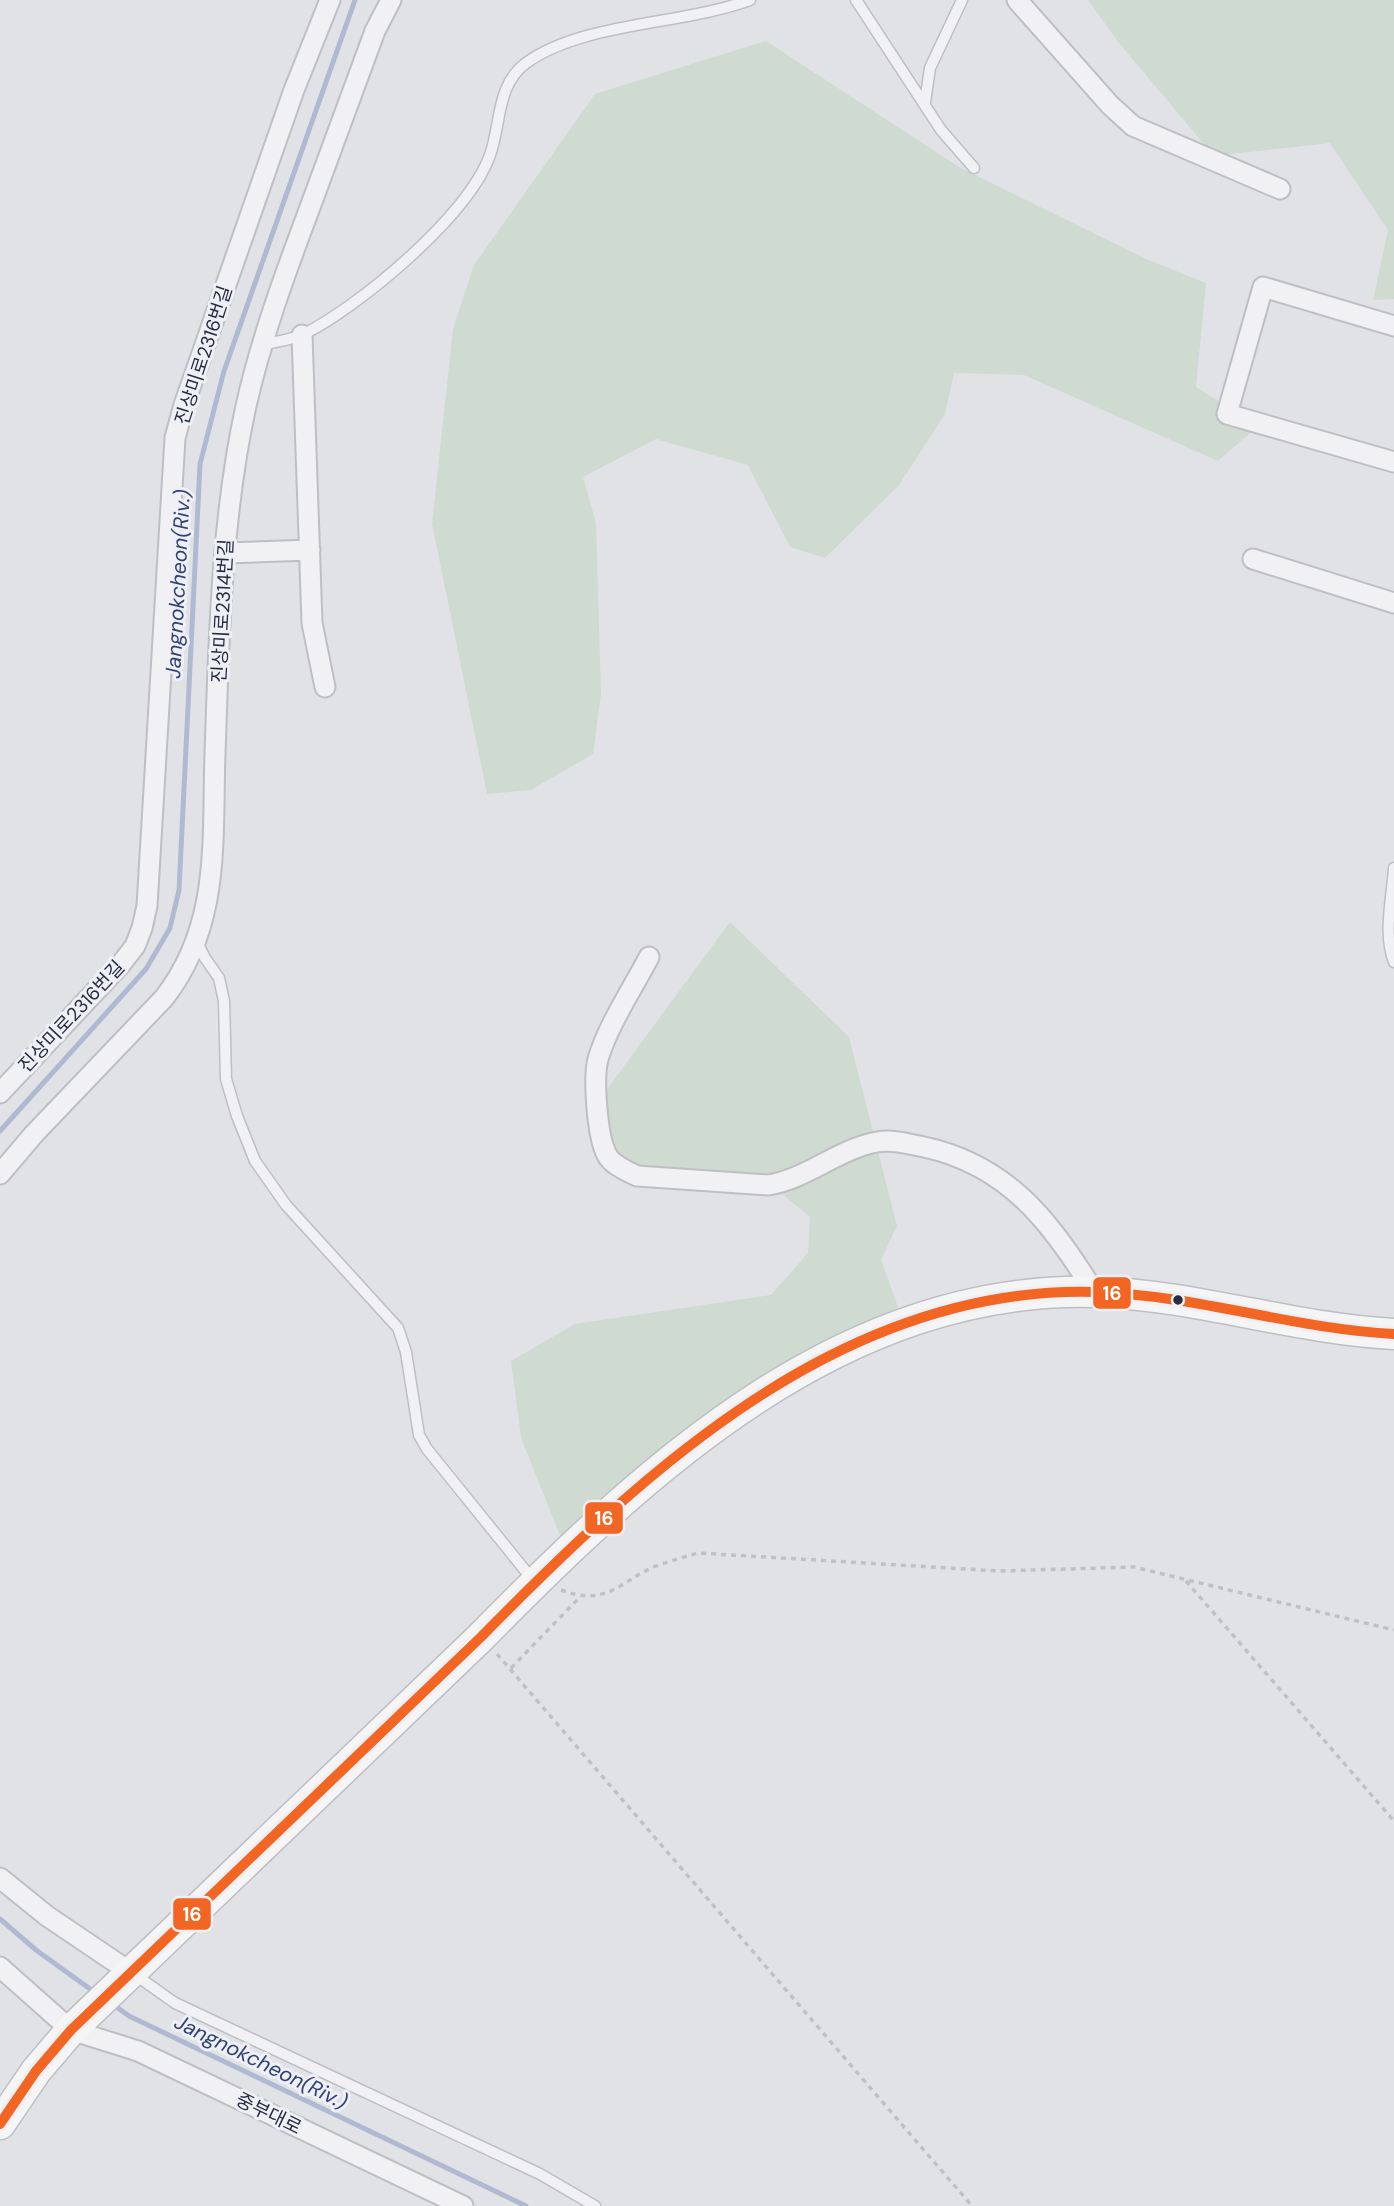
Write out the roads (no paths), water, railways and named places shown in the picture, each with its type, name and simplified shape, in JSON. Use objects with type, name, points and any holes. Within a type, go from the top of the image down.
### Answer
[{"type":"main road","points":[[0,2124],[36,2071],[76,2025],[535,1582],[707,1430],[804,1368],[891,1329],[967,1305],[1007,1297],[1094,1292],[1139,1295],[1336,1328],[1394,1334]]},
{"type":"street","name":"진상미로2316번길","points":[[0,1093],[121,964],[135,946],[142,928],[147,906],[152,839],[175,438],[184,405],[285,116],[330,0]]},
{"type":"street","name":"진상미로2314번길","points":[[0,1174],[34,1134],[164,998],[179,978],[197,942],[211,879],[225,553],[230,491],[246,404],[281,286],[375,31],[391,0]]},
{"type":"street","points":[[1017,0],[1110,105],[1133,126],[1280,189]]},
{"type":"street","points":[[1394,326],[1263,287],[1227,414],[1394,462]]},
{"type":"street","points":[[302,335],[312,623],[325,687]]},
{"type":"street","points":[[225,553],[310,550]]},
{"type":"street","points":[[1253,559],[1394,603]]},
{"type":"street","points":[[649,957],[607,1036],[598,1060],[597,1107],[600,1136],[607,1157],[624,1170],[637,1176],[768,1185],[786,1182],[853,1148],[880,1141],[907,1143],[942,1151],[971,1163],[1023,1198],[1050,1225],[1094,1292]]},
{"type":"street","points":[[0,1878],[47,1916],[128,1974]]},
{"type":"street","points":[[0,1967],[76,2025]]},
{"type":"street","name":"중부대로","points":[[76,2025],[138,2051],[463,2206]]},
{"type":"lane","points":[[263,345],[302,335],[342,313],[372,290],[450,216],[490,157],[506,89],[514,74],[526,63],[581,37],[684,18],[750,0]]},
{"type":"lane","points":[[856,0],[941,130],[974,168]]},
{"type":"lane","points":[[925,102],[930,68],[962,0]]},
{"type":"lane","points":[[1394,868],[1389,950],[1394,962]]},
{"type":"lane","points":[[197,942],[219,978],[224,1001],[226,1079],[255,1161],[286,1205],[398,1328],[406,1352],[419,1435],[427,1449],[535,1582]]},
{"type":"lane","points":[[128,1974],[175,2003],[540,2174],[595,2206]]},
{"type":"waterway","name":"Jangnokcheon(Riv.)","points":[[0,1131],[146,969],[170,928],[179,890],[200,464],[224,371],[355,0]]},
{"type":"waterway","name":"Jangnokcheon(Riv.)","points":[[0,1919],[36,1950],[97,1994]]},
{"type":"waterway","name":"Jangnokcheon(Riv.)","points":[[111,2003],[129,2016],[526,2206]]}]
